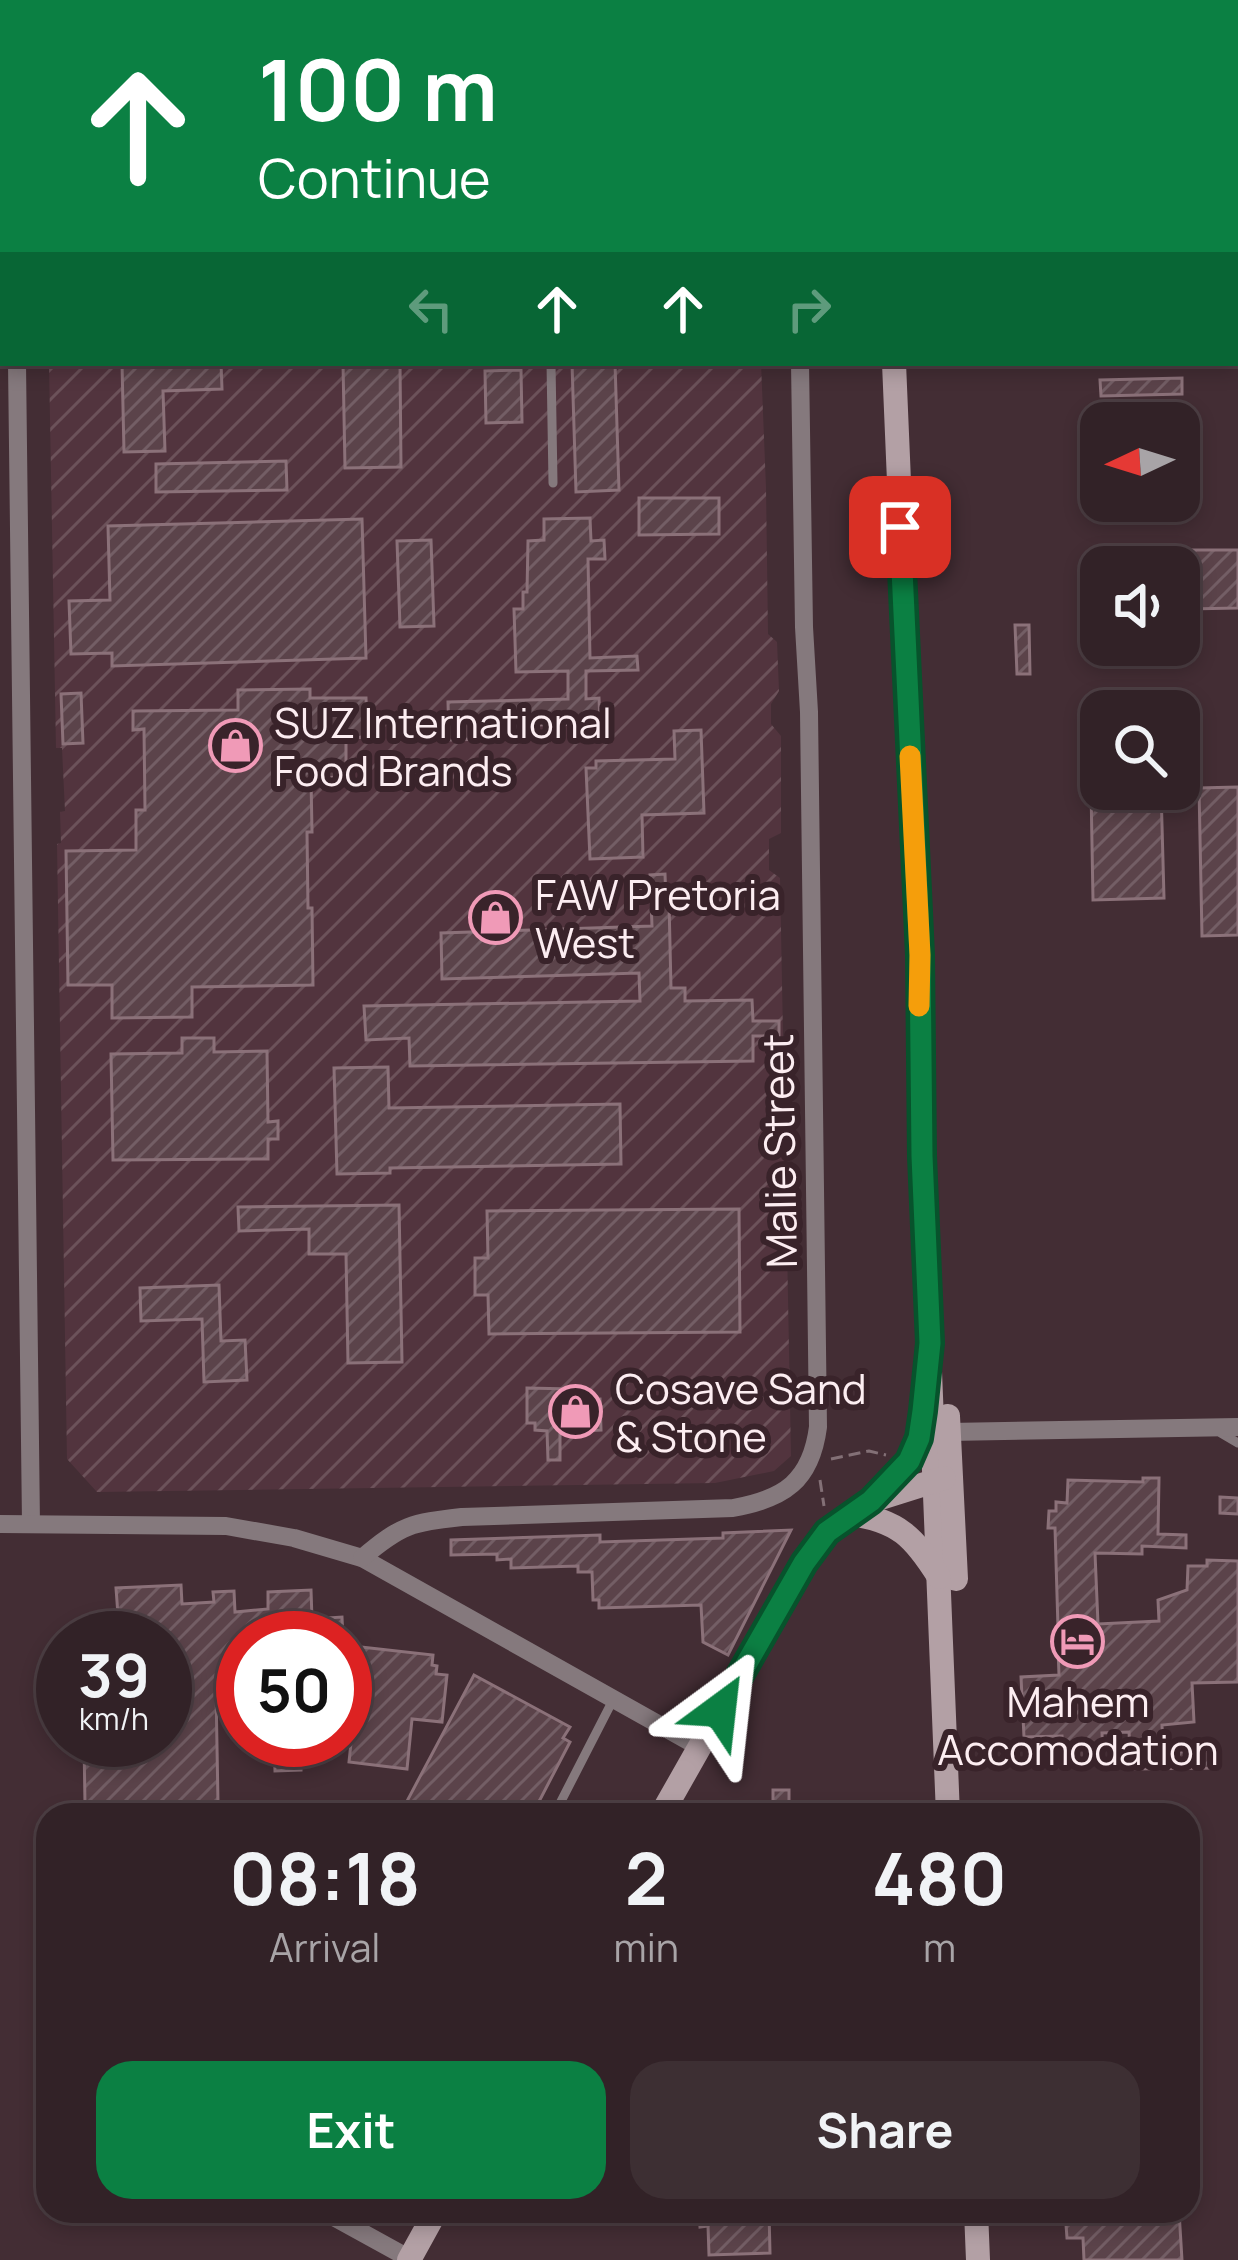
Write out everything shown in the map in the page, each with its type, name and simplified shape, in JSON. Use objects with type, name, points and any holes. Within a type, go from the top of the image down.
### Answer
[{"type":"main road","points":[[894,366],[920,955],[930,1343],[943,1478],[960,1803]]},
{"type":"main road","points":[[920,955],[933,1080],[949,1432],[940,1579],[949,1645],[949,1803]]},
{"type":"main road","points":[[668,1803],[804,1563],[827,1532],[861,1508],[909,1461],[919,1438],[930,1343]]},
{"type":"main road","points":[[861,1508],[943,1478]]},
{"type":"main road","points":[[861,1508],[911,1537],[940,1579]]},
{"type":"main road","points":[[410,2259],[430,2223]]},
{"type":"main road","points":[[966,2223],[968,2260]]},
{"type":"main road","points":[[976,2223],[978,2260]]},
{"type":"street","points":[[17,366],[31,1524]]},
{"type":"street","name":"Malie Street","points":[[362,1558],[394,1532],[418,1522],[733,1508],[764,1502],[805,1471],[816,1444],[811,819],[800,366]]},
{"type":"street","points":[[0,540],[21,539]]},
{"type":"street","points":[[949,1432],[1238,1427]]},
{"type":"street","points":[[0,1524],[226,1526],[294,1538],[362,1558],[699,1747]]},
{"type":"street","points":[[345,2223],[410,2259]]},
{"type":"lane","points":[[551,366],[554,483]]},
{"type":"lane","points":[[1211,1427],[1238,1443]]},
{"type":"lane","points":[[560,1803],[614,1698]]},
{"type":"path","points":[[827,1532],[818,1461],[869,1451],[909,1461]]},
{"type":"shaded area","points":[[49,366],[761,366],[768,634],[777,642],[779,691],[771,704],[771,724],[781,736],[781,833],[769,839],[769,870],[780,878],[791,1456],[774,1471],[715,1483],[97,1492],[67,1459],[57,844],[61,843],[60,812],[65,811],[62,748],[56,748]]},
{"type":"building","points":[[122,366],[221,366],[222,389],[163,391],[165,451],[124,452]]},
{"type":"building","points":[[343,366],[400,366],[401,467],[345,468]]},
{"type":"building","points":[[572,366],[615,366],[619,490],[576,492]]},
{"type":"building","points":[[521,370],[522,422],[486,423],[485,371]]},
{"type":"building","points":[[1182,378],[1182,394],[1101,396],[1100,380]]},
{"type":"building","points":[[286,461],[287,490],[156,492],[156,464]]},
{"type":"building","points":[[639,498],[719,498],[719,534],[639,535]]},
{"type":"building","points":[[590,518],[591,541],[604,540],[605,559],[588,559],[590,658],[637,656],[638,670],[586,671],[586,699],[599,698],[600,724],[531,725],[531,738],[449,740],[448,702],[568,699],[568,671],[516,672],[514,609],[523,609],[528,541],[544,540],[544,519]]},
{"type":"building","points":[[362,519],[366,658],[112,666],[112,653],[71,654],[69,601],[110,600],[108,526]]},
{"type":"building","points":[[431,540],[434,626],[400,627],[397,541]]},
{"type":"building","points":[[1200,550],[1238,550],[1238,608],[1200,609]]},
{"type":"building","points":[[1015,625],[1029,625],[1030,674],[1017,674]]},
{"type":"building","points":[[310,689],[310,698],[366,698],[367,737],[346,738],[346,777],[311,778],[312,832],[307,832],[313,985],[192,987],[192,1017],[112,1018],[112,985],[68,985],[66,851],[136,850],[136,810],[145,810],[144,729],[133,730],[133,711],[238,710],[238,690]]},
{"type":"building","points":[[81,693],[83,743],[63,744],[61,694]]},
{"type":"building","points":[[701,730],[704,813],[642,815],[643,857],[590,859],[586,768],[596,768],[596,761],[675,759],[674,731]]},
{"type":"building","points":[[1238,787],[1238,935],[1202,936],[1200,788]]},
{"type":"building","points":[[1091,810],[1162,810],[1164,898],[1093,900]]},
{"type":"building","points":[[665,874],[671,988],[685,988],[685,1001],[752,1000],[753,1021],[779,1021],[779,1036],[753,1036],[753,1061],[410,1066],[409,1038],[366,1040],[364,1006],[640,1001],[639,973],[442,979],[441,933],[652,926],[650,875]]},
{"type":"building","points":[[182,1038],[214,1038],[214,1052],[267,1051],[268,1122],[278,1121],[278,1139],[268,1139],[268,1159],[113,1160],[111,1054],[182,1053]]},
{"type":"building","points":[[388,1067],[389,1108],[620,1104],[621,1164],[390,1168],[390,1173],[337,1174],[334,1068]]},
{"type":"building","points":[[399,1205],[402,1362],[348,1363],[346,1254],[309,1254],[309,1229],[239,1231],[238,1207]]},
{"type":"building","points":[[739,1209],[740,1332],[489,1334],[488,1295],[475,1295],[475,1258],[488,1258],[487,1211]]},
{"type":"building","points":[[219,1285],[221,1341],[245,1340],[247,1380],[204,1382],[202,1319],[141,1321],[140,1288]]},
{"type":"building","points":[[527,1388],[570,1389],[569,1400],[600,1399],[601,1430],[560,1432],[560,1460],[548,1460],[547,1431],[527,1423]]},
{"type":"building","points":[[1143,1478],[1159,1478],[1158,1534],[1186,1535],[1186,1548],[1142,1546],[1142,1554],[1095,1553],[1098,1624],[1159,1621],[1158,1600],[1187,1590],[1188,1566],[1207,1566],[1207,1560],[1238,1561],[1238,1682],[1192,1683],[1194,1722],[1162,1725],[1163,1752],[1217,1750],[1218,1768],[1131,1769],[1129,1732],[1102,1733],[1103,1759],[1063,1760],[1062,1736],[1024,1737],[1021,1677],[1059,1675],[1054,1642],[1058,1628],[1055,1528],[1048,1528],[1049,1511],[1056,1511],[1056,1502],[1067,1503],[1068,1480],[1143,1482]]},
{"type":"building","points":[[1220,1497],[1238,1498],[1238,1514],[1220,1513]]},
{"type":"building","points":[[791,1530],[728,1655],[703,1642],[701,1605],[599,1608],[599,1600],[593,1600],[592,1572],[578,1572],[578,1566],[511,1568],[511,1559],[497,1560],[497,1554],[451,1555],[451,1540],[600,1535],[600,1542],[723,1538],[723,1533]]},
{"type":"building","points":[[181,1585],[182,1604],[214,1602],[213,1592],[234,1591],[235,1611],[216,1611],[218,1803],[85,1803],[84,1767],[192,1767],[192,1611],[118,1611],[116,1588]]},
{"type":"building","points":[[311,1590],[312,1611],[246,1611],[268,1609],[268,1592]]},
{"type":"building","points":[[372,1648],[433,1655],[436,1674],[447,1675],[442,1722],[412,1719],[407,1769],[372,1765]]},
{"type":"building","points":[[474,1675],[570,1727],[563,1738],[570,1742],[538,1803],[406,1803]]},
{"type":"building","points":[[275,1767],[301,1767],[301,1770],[275,1771]]},
{"type":"building","points":[[773,1790],[789,1790],[789,1803],[773,1803]]},
{"type":"building","points":[[700,2223],[769,2223],[770,2253],[709,2255],[708,2226],[700,2227]]},
{"type":"building","points":[[1066,2223],[1180,2223],[1182,2260],[1084,2260],[1083,2238],[1067,2238]]},
{"type":"slow traffic","points":[[910,756],[919,1006]]},
{"type":"place","name":"SUZ International Food Brands","points":[[235,746]]},
{"type":"place","name":"FAW Pretoria West","points":[[496,918]]},
{"type":"place","name":"Cosave Sand & Stone","points":[[576,1412]]},
{"type":"place","name":"Mahem Accomodation","points":[[1078,1642]]},
{"type":"route","points":[[720,1710],[804,1563],[827,1532],[871,1501],[909,1461],[919,1438],[930,1343],[920,955],[900,527]]}]
